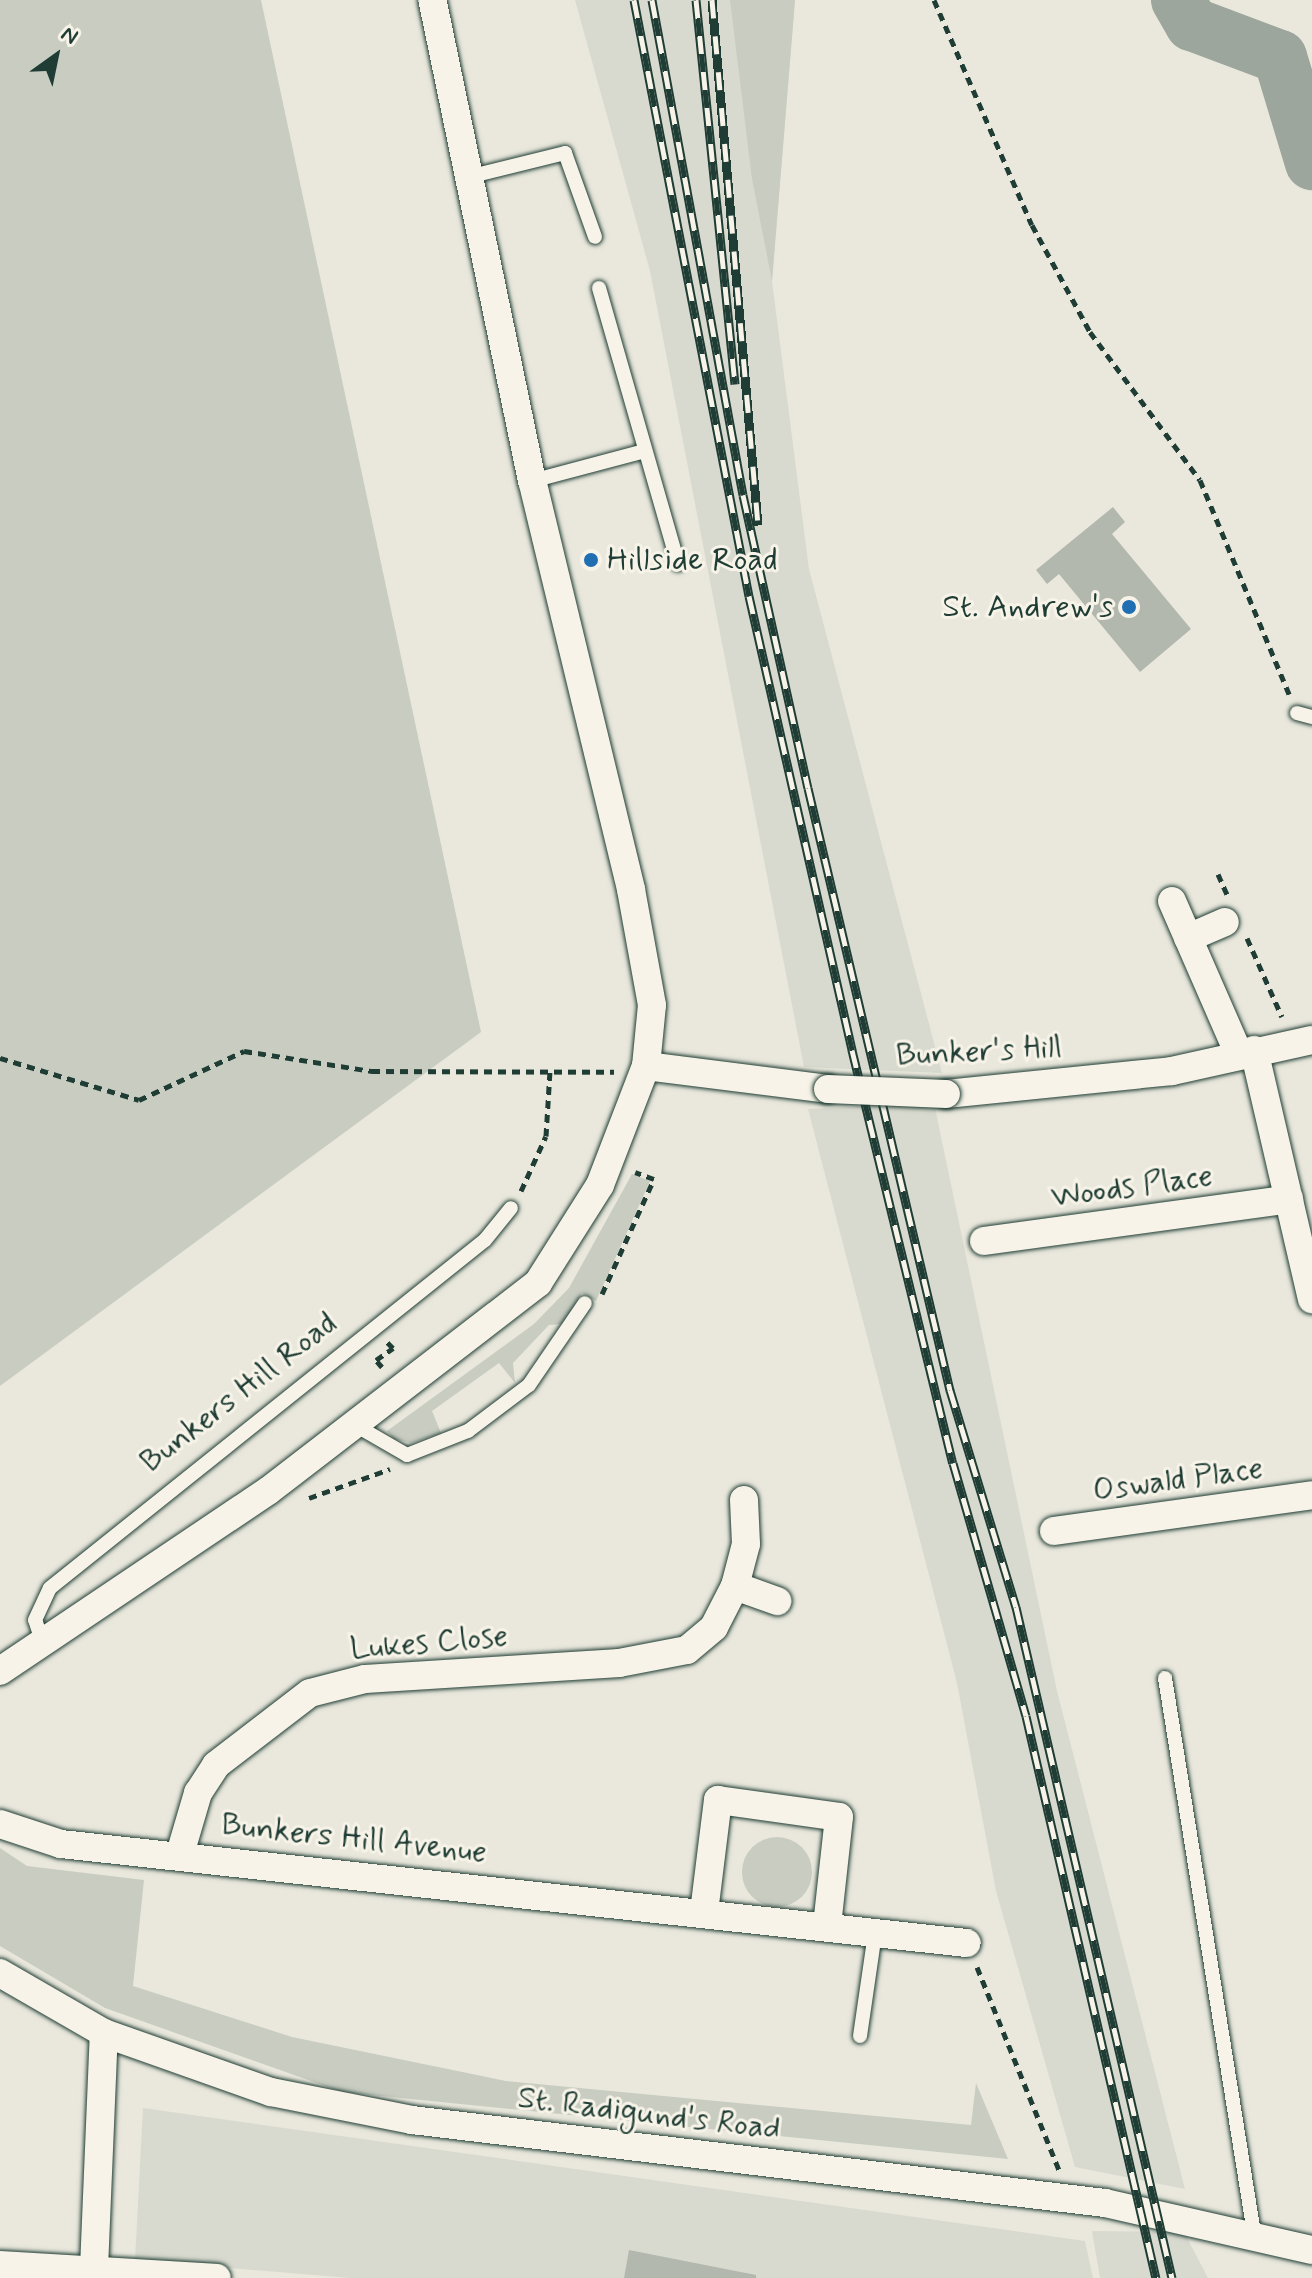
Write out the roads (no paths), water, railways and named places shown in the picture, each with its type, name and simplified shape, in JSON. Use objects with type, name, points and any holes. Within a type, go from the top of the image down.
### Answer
[{"type":"street","points":[[0,1671],[268,1491],[538,1283],[558,1259],[600,1185],[644,1073],[652,1005],[631,889],[532,481],[472,176],[432,0]]},
{"type":"street","points":[[1172,901],[1247,1052],[1289,1199],[1312,1299]]},
{"type":"street","points":[[1188,938],[1233,918]]},
{"type":"street","name":"Bunker's Hill","points":[[644,1073],[828,1089],[946,1094],[1172,1071],[1303,1042]]},
{"type":"street","name":"Woods Place","points":[[984,1241],[1289,1199]]},
{"type":"street","name":"Oswald Place","points":[[1054,1531],[1312,1495]]},
{"type":"street","name":"Lukes Close","points":[[180,1854],[198,1793],[216,1765],[310,1693],[365,1679],[619,1663],[687,1650],[714,1627],[735,1586],[746,1544],[744,1500]]},
{"type":"street","points":[[735,1586],[777,1601]]},
{"type":"street","points":[[704,1912],[718,1800],[839,1817],[827,1926]]},
{"type":"street","name":"Bunkers Hill Avenue","points":[[0,1824],[61,1844],[180,1854],[967,1943]]},
{"type":"street","name":"St. Radigund's Road","points":[[0,1973],[104,2033],[271,2092],[412,2120],[1057,2196],[1254,2233],[1312,2250]]},
{"type":"street","points":[[94,2268],[104,2033]]},
{"type":"street","points":[[0,2265],[94,2268],[217,2278]]},
{"type":"lane","points":[[472,176],[565,153],[595,237]]},
{"type":"lane","points":[[599,288],[678,564]]},
{"type":"lane","points":[[532,481],[645,451]]},
{"type":"lane","name":"Bunkers Hill Road","points":[[43,1644],[35,1620],[50,1588],[485,1240],[511,1208]]},
{"type":"lane","points":[[355,1425],[407,1455],[468,1431],[519,1393],[585,1303]]},
{"type":"lane","points":[[1165,1678],[1254,2233]]},
{"type":"lane","points":[[860,2036],[875,1933]]},
{"type":"waterway","points":[[1178,0],[1192,24],[1280,57],[1312,163]]},
{"type":"railway","points":[[634,0],[749,596],[852,1050],[953,1463],[1026,1716],[1156,2278]]},
{"type":"railway","points":[[652,0],[743,495],[808,788],[950,1390],[1016,1607],[1172,2278]]},
{"type":"railway","points":[[696,0],[735,384]]},
{"type":"railway","points":[[712,0],[758,525]]},
{"type":"place","name":"Hillside Road","points":[[591,560]]},
{"type":"place","name":"St. Andrew's","points":[[1129,607]]}]
